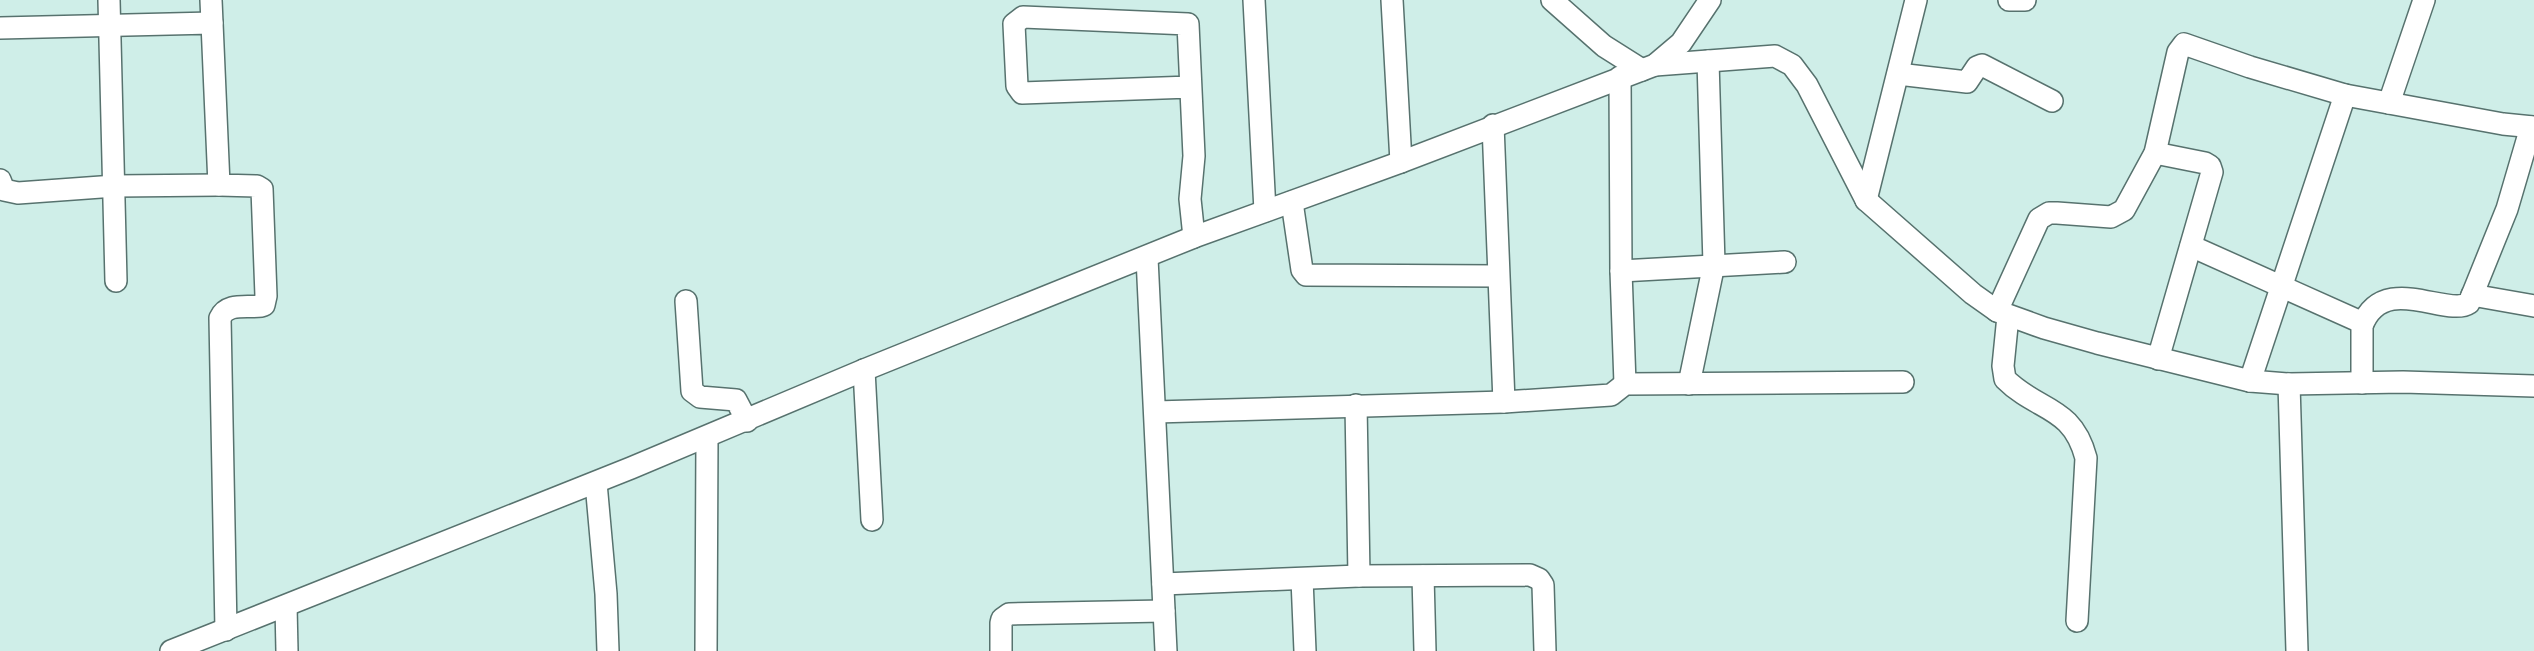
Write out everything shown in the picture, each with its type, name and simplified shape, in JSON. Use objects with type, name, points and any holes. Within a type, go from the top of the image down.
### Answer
[{"type":"street","points":[[108,0],[116,281]]},
{"type":"street","points":[[211,0],[219,185]]},
{"type":"street","points":[[1254,0],[1265,211]]},
{"type":"street","points":[[1392,0],[1401,162]]},
{"type":"street","points":[[1552,0],[1604,46],[1648,67]]},
{"type":"street","points":[[1648,67],[1681,43],[1710,0]]},
{"type":"street","points":[[1866,201],[1916,0]]},
{"type":"street","points":[[2009,0],[2025,0]]},
{"type":"street","points":[[2389,103],[2424,0]]},
{"type":"street","points":[[1190,88],[1022,93],[1017,86],[1014,24],[1023,16],[1187,23],[1190,28],[1190,88],[1195,156],[1190,200],[1194,237]]},
{"type":"street","points":[[0,28],[212,23]]},
{"type":"street","points":[[2077,621],[2086,458],[2082,442],[2066,419],[2005,379],[2002,314],[2039,219],[2057,212],[2111,217],[2124,210],[2155,153],[2178,52],[2184,44],[2250,67],[2345,94],[2532,127],[2507,209],[2469,303],[2463,306],[2411,298],[2393,300],[2374,310],[2363,323],[2362,383]]},
{"type":"street","points":[[171,651],[596,483],[864,370],[1194,237],[1401,162],[1648,67],[1775,56],[1792,65],[1807,85],[1866,201],[1973,294],[2002,314],[2057,332],[2250,381],[2289,384],[2534,386]]},
{"type":"street","points":[[1689,384],[1714,264],[1707,61]]},
{"type":"street","points":[[1898,74],[1967,82],[1982,65],[2052,101]]},
{"type":"street","points":[[1620,77],[1621,271],[1625,384]]},
{"type":"street","points":[[2250,381],[2345,94]]},
{"type":"street","points":[[1493,125],[1504,402]]},
{"type":"street","points":[[2155,153],[2205,163],[2212,169],[2158,359]]},
{"type":"street","points":[[0,180],[4,190],[18,193],[115,186],[219,185],[257,186],[262,189],[266,296],[264,305],[228,308],[220,318],[226,630]]},
{"type":"street","points":[[1292,202],[1302,270],[1308,276],[1498,276]]},
{"type":"street","points":[[2191,246],[2363,323]]},
{"type":"street","points":[[1147,258],[1166,651]]},
{"type":"street","points":[[1621,271],[1785,262]]},
{"type":"street","points":[[2472,295],[2534,306]]},
{"type":"street","points":[[686,301],[692,391],[700,397],[736,400],[747,421]]},
{"type":"street","points":[[864,370],[872,520]]},
{"type":"street","points":[[1155,412],[1504,402],[1611,395],[1625,384],[1903,382]]},
{"type":"street","points":[[2289,384],[2297,651]]},
{"type":"street","points":[[1356,405],[1359,576]]},
{"type":"street","points":[[706,651],[707,437]]},
{"type":"street","points":[[596,483],[608,651]]},
{"type":"street","points":[[1163,584],[1359,576],[1530,575],[1539,579],[1543,589],[1545,651]]},
{"type":"street","points":[[1423,576],[1425,651]]},
{"type":"street","points":[[1302,579],[1304,651]]},
{"type":"street","points":[[286,606],[287,651]]},
{"type":"street","points":[[1001,651],[1001,623],[1009,614],[1164,611]]}]
